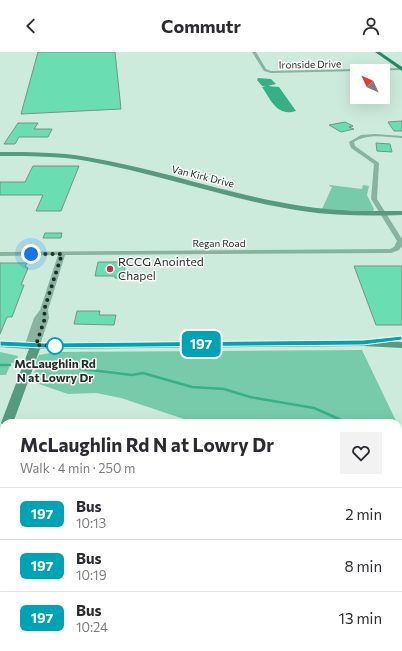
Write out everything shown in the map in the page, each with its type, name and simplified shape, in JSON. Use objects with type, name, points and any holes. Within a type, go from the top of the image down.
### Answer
[{"type":"main road","points":[[377,52],[399,65]]},
{"type":"main road","points":[[384,52],[402,69]]},
{"type":"street","name":"Ironside Drive","points":[[254,52],[265,70],[271,72],[350,70]]},
{"type":"street","name":"Ironside Drive","points":[[390,69],[402,69]]},
{"type":"street","points":[[383,213],[374,199],[373,192],[376,163],[353,147],[351,142],[355,138],[363,136],[402,137]]},
{"type":"street","name":"Van Kirk Drive","points":[[0,154],[43,155],[87,159],[286,206],[327,212],[402,213]]},
{"type":"street","name":"Regan Road","points":[[0,254],[386,252],[397,249],[400,245],[400,241],[383,213]]},
{"type":"street","points":[[8,419],[32,345],[45,318],[44,310],[62,254]]},
{"type":"street","points":[[0,344],[363,342],[402,339]]},
{"type":"street","points":[[363,342],[402,345]]},
{"type":"shaded area","points":[[258,78],[271,79],[276,84],[268,86],[279,87],[296,111],[284,112],[275,106],[262,87],[266,86],[262,86],[257,80]]},
{"type":"shaded area","points":[[363,185],[369,186],[367,195],[374,209],[373,211],[322,209],[332,187],[329,186],[362,189]]},
{"type":"shaded area","points":[[362,350],[395,419],[184,419],[121,398],[96,393],[68,394],[33,382],[36,362],[39,355],[55,352]]},
{"type":"shaded area","points":[[0,352],[18,356],[17,362],[11,363],[6,375],[0,375]]},
{"type":"building","points":[[38,52],[115,52],[121,109],[21,114]]},
{"type":"building","points":[[402,121],[402,131],[394,131],[388,122]]},
{"type":"building","points":[[345,122],[353,126],[349,127],[354,129],[341,132],[329,125]]},
{"type":"building","points":[[18,123],[38,123],[34,129],[52,129],[48,137],[19,137],[15,144],[4,144]]},
{"type":"building","points":[[376,143],[390,144],[392,152],[377,151]]},
{"type":"building","points":[[33,166],[79,166],[61,211],[36,211],[43,195],[0,195],[0,182],[25,182]]},
{"type":"building","points":[[45,233],[62,233],[61,238],[43,238]]},
{"type":"building","name":"RCCG Anointed Chapel","points":[[98,262],[126,262],[123,278],[115,278],[115,276],[95,276]]},
{"type":"building","points":[[0,263],[27,263],[25,266],[28,268],[21,285],[24,285],[12,317],[7,317],[0,334]]},
{"type":"building","points":[[354,266],[402,266],[402,325],[376,325]]},
{"type":"building","points":[[77,311],[100,311],[99,315],[116,315],[114,325],[74,324]]},
{"type":"waterway","points":[[0,365],[10,365]]},
{"type":"waterway","points":[[42,366],[66,367],[132,375],[143,373],[192,387],[224,389],[250,397],[314,408],[339,419]]},
{"type":"bus line","name":"197","points":[[0,344],[44,346],[363,342],[402,339]]},
{"type":"place","name":"RCCG Anointed Chapel","points":[[110,269]]},
{"type":"place","name":"McLaughlin Rd N at Lowry Dr","points":[[55,346]]},
{"type":"route","points":[[31,254],[62,254],[44,310],[45,318],[36,345],[57,346],[55,346]]}]
